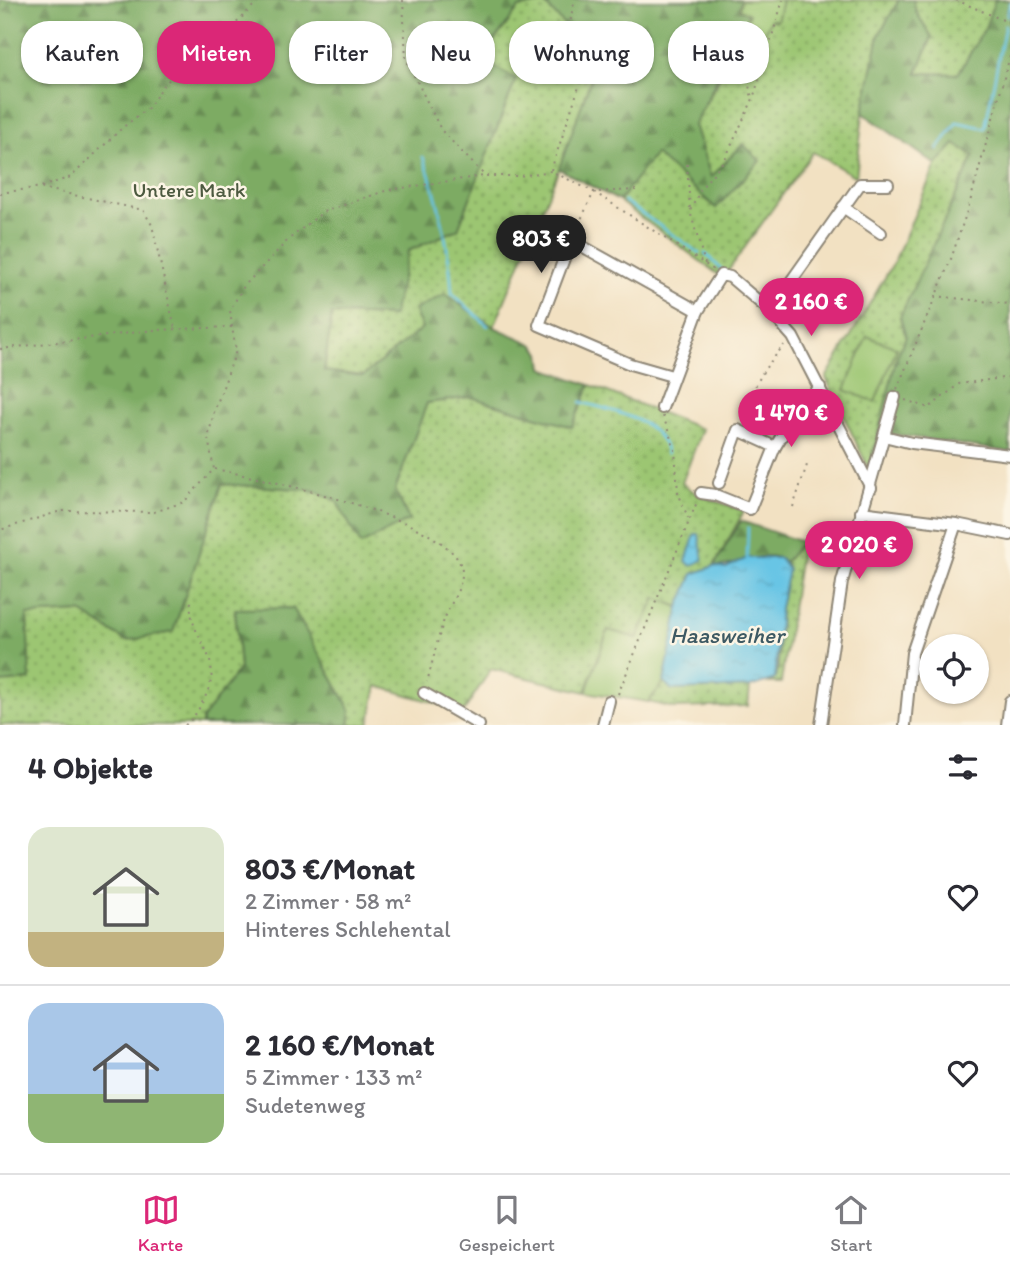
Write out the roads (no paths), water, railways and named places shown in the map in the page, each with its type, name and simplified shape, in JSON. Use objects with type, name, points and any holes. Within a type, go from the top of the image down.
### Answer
[{"type":"street","points":[[771,311],[855,190],[864,182],[888,184]]},
{"type":"street","points":[[843,207],[881,233]]},
{"type":"street","points":[[672,376],[630,364],[540,325],[571,240],[698,310]]},
{"type":"street","points":[[662,408],[698,310],[721,275],[730,277],[771,311],[793,337],[871,488]]},
{"type":"street","points":[[701,493],[715,495],[750,509],[775,447],[792,419],[820,387]]},
{"type":"street","points":[[821,725],[842,582],[895,397]]},
{"type":"street","points":[[719,483],[738,430],[775,447]]},
{"type":"street","points":[[884,436],[912,443],[1010,454]]},
{"type":"street","points":[[861,512],[956,524],[1010,535]]},
{"type":"street","points":[[905,725],[912,653],[956,524]]},
{"type":"street","points":[[424,693],[479,725]]},
{"type":"street","points":[[603,725],[609,701]]},
{"type":"street","points":[[1007,725],[1010,701]]},
{"type":"water","points":[[695,534],[699,534],[703,560],[691,566],[686,561]]},
{"type":"water","name":"Haasweiher","points":[[747,558],[780,558],[788,570],[780,608],[775,679],[750,687],[672,690],[664,682],[679,607],[693,574],[714,566],[726,568]]},
{"type":"waterway","points":[[1007,16],[1010,3]]},
{"type":"waterway","points":[[938,149],[957,122],[985,128],[1005,25]]},
{"type":"waterway","points":[[423,157],[443,224],[452,293],[488,326]]},
{"type":"waterway","points":[[624,201],[699,253]]},
{"type":"waterway","points":[[705,253],[722,270]]},
{"type":"waterway","points":[[581,402],[620,413],[645,424],[663,442],[667,454]]},
{"type":"waterway","points":[[747,558],[748,528]]},
{"type":"park label","name":"Untere Mark","points":[[189,189]]}]
